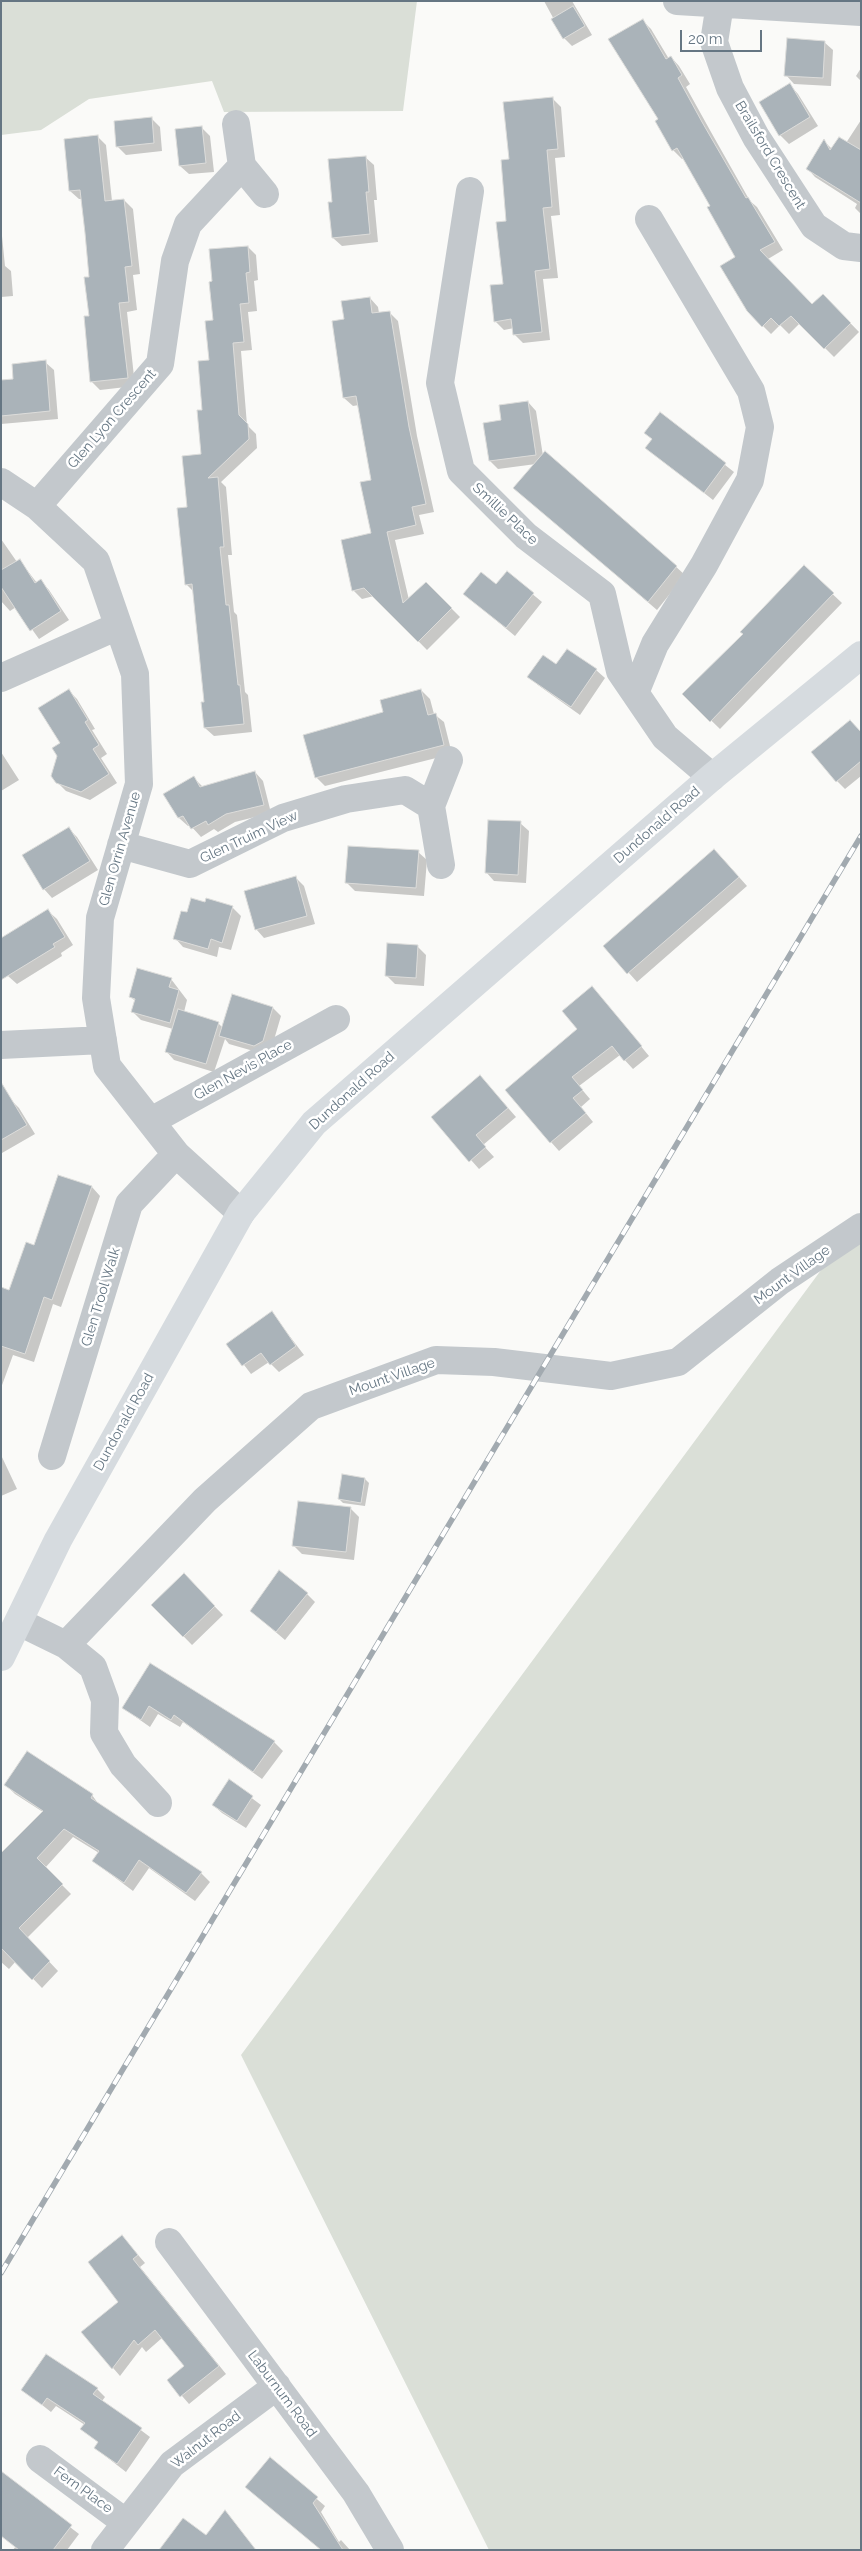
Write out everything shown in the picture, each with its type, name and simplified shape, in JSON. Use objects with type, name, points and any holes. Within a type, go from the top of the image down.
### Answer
[{"type":"main road","name":"Dundonald Road","points":[[1,1657],[68,1522],[241,1212],[314,1123],[712,777],[861,655]]},
{"type":"street","points":[[677,1],[861,12]]},
{"type":"street","name":"Brailsford Crescent","points":[[720,4],[714,42],[730,88],[756,137],[814,226],[844,246],[861,248]]},
{"type":"street","points":[[236,124],[242,166],[265,194]]},
{"type":"street","name":"Glen Lyon Crescent","points":[[37,506],[160,364],[175,261],[188,224],[242,166]]},
{"type":"street","name":"Smillie Place","points":[[470,191],[440,383],[461,472],[526,536],[602,594],[620,671],[666,737],[712,777]]},
{"type":"street","points":[[635,693],[655,644],[704,565],[750,480],[760,427],[751,390],[649,219]]},
{"type":"street","name":"Glen Orrin Avenue","points":[[1,482],[37,506],[96,561],[135,674],[139,784],[100,918],[96,998],[107,1066],[176,1154],[241,1212]]},
{"type":"street","points":[[1,678],[118,626]]},
{"type":"street","points":[[441,865],[432,806],[449,760]]},
{"type":"street","name":"Glen Truim View","points":[[122,845],[190,864],[283,818],[346,799],[405,790],[432,806]]},
{"type":"street","name":"Glen Nevis Place","points":[[150,1121],[336,1019]]},
{"type":"street","points":[[1,1045],[103,1040]]},
{"type":"street","name":"Glen Trool Walk","points":[[52,1456],[129,1204],[176,1154]]},
{"type":"street","name":"Mount Village","points":[[66,1645],[206,1500],[311,1406],[436,1360],[494,1362],[611,1376],[678,1362],[780,1281],[861,1227]]},
{"type":"street","points":[[19,1622],[66,1645],[93,1667],[105,1700],[104,1733],[122,1765],[158,1802]]},
{"type":"street","name":"Laburnum Road","points":[[169,2242],[356,2493],[390,2550]]},
{"type":"street","name":"Walnut Road","points":[[105,2550],[172,2464],[277,2386]]},
{"type":"street","name":"Fern Place","points":[[40,2459],[125,2522]]},
{"type":"shaded area","points":[[1,1],[417,1],[403,111],[224,112],[212,81],[89,99],[41,130],[1,135]]},
{"type":"shaded area","points":[[861,1216],[861,2550],[489,2550],[241,2055]]},
{"type":"building","points":[[573,6],[585,26],[563,39],[551,19]]},
{"type":"building","points":[[643,19],[666,59],[671,56],[682,75],[678,78],[702,122],[746,198],[748,197],[775,242],[760,250],[812,304],[823,294],[851,323],[824,349],[791,316],[779,326],[771,318],[762,327],[747,311],[720,266],[735,257],[707,207],[710,206],[677,148],[672,151],[655,121],[658,119],[608,39]]},
{"type":"building","points":[[787,38],[825,41],[823,78],[784,76]]},
{"type":"building","points":[[790,83],[810,117],[779,136],[759,102]]},
{"type":"building","points":[[553,97],[558,149],[547,150],[552,207],[543,208],[550,269],[535,271],[542,332],[513,335],[511,319],[494,322],[490,285],[503,284],[496,222],[506,221],[501,160],[509,159],[503,102]]},
{"type":"building","points":[[152,117],[154,143],[116,147],[114,121]]},
{"type":"building","points":[[202,126],[206,163],[179,166],[175,129]]},
{"type":"building","points":[[98,135],[105,201],[124,199],[132,266],[125,267],[129,302],[119,303],[128,378],[90,382],[84,316],[89,316],[84,277],[89,277],[85,233],[80,190],[69,191],[64,139]]},
{"type":"building","points":[[839,137],[861,150],[861,203],[806,169],[824,139],[830,150]]},
{"type":"building","points":[[366,156],[369,192],[366,192],[370,234],[332,238],[328,202],[332,202],[328,159]]},
{"type":"building","points":[[248,246],[250,272],[246,273],[249,303],[240,304],[244,342],[233,343],[239,415],[248,424],[249,439],[208,478],[218,477],[224,547],[220,547],[226,605],[229,605],[244,724],[204,728],[201,702],[204,702],[192,584],[185,585],[177,508],[187,507],[182,456],[201,454],[197,410],[202,410],[198,361],[209,360],[205,321],[213,320],[209,282],[212,281],[209,249]]},
{"type":"building","points":[[370,297],[372,313],[390,311],[409,427],[426,504],[412,507],[416,525],[387,532],[403,603],[426,582],[452,608],[418,642],[364,588],[352,591],[341,540],[371,533],[360,482],[371,480],[356,396],[343,398],[332,321],[344,319],[341,301]]},
{"type":"building","points":[[46,360],[50,411],[1,416],[1,380],[13,379],[12,364]]},
{"type":"building","points":[[528,401],[536,455],[489,461],[483,423],[501,420],[499,405]]},
{"type":"building","points":[[660,412],[726,463],[704,493],[645,448],[652,439],[644,433]]},
{"type":"building","points":[[545,451],[677,566],[648,602],[513,488]]},
{"type":"building","points":[[20,559],[35,583],[41,579],[61,611],[30,631],[1,587],[1,570]]},
{"type":"building","points":[[804,565],[834,593],[710,722],[682,694],[743,634],[740,632]]},
{"type":"building","points":[[507,571],[534,593],[506,628],[463,594],[481,572],[496,584]]},
{"type":"building","points":[[567,649],[597,669],[571,707],[527,677],[543,655],[556,664]]},
{"type":"building","points":[[69,689],[88,720],[85,722],[99,745],[93,749],[109,774],[81,792],[56,783],[51,776],[57,756],[52,748],[60,743],[38,708]]},
{"type":"building","points":[[421,689],[428,715],[436,713],[444,745],[315,778],[303,735],[383,712],[380,700]]},
{"type":"building","points":[[850,720],[861,732],[861,761],[836,782],[811,752]]},
{"type":"building","points":[[255,771],[264,805],[226,814],[208,825],[206,821],[191,829],[183,816],[178,818],[163,794],[194,776],[200,787]]},
{"type":"building","points":[[488,820],[521,821],[518,875],[485,873]]},
{"type":"building","points":[[69,827],[90,861],[43,890],[22,855]]},
{"type":"building","points":[[348,846],[419,850],[416,888],[345,883]]},
{"type":"building","points":[[714,849],[739,877],[627,974],[603,946]]},
{"type":"building","points":[[296,876],[307,916],[255,930],[244,891]]},
{"type":"building","points":[[191,898],[205,902],[206,898],[233,906],[222,943],[211,939],[208,949],[173,939],[181,911],[187,912]]},
{"type":"building","points":[[48,909],[65,937],[53,944],[55,947],[1,980],[1,938]]},
{"type":"building","points":[[387,943],[418,945],[416,978],[385,976]]},
{"type":"building","points":[[137,968],[172,978],[169,987],[179,990],[170,1023],[131,1012],[135,999],[129,997]]},
{"type":"building","points":[[592,986],[642,1046],[624,1061],[612,1046],[572,1077],[583,1090],[573,1098],[586,1113],[550,1143],[505,1090],[577,1029],[562,1011]]},
{"type":"building","points":[[232,994],[273,1007],[263,1041],[254,1046],[219,1036]]},
{"type":"building","points":[[178,1009],[219,1022],[206,1064],[165,1052]]},
{"type":"building","points":[[480,1075],[508,1108],[476,1135],[486,1147],[469,1162],[431,1117]]},
{"type":"building","points":[[1,1082],[27,1125],[1,1140]]},
{"type":"building","points":[[58,1175],[92,1186],[52,1300],[44,1297],[25,1354],[1,1346],[1,1287],[9,1290],[26,1242],[34,1245]]},
{"type":"building","points":[[272,1311],[296,1346],[270,1365],[261,1353],[242,1366],[226,1344]]},
{"type":"building","points":[[342,1474],[365,1478],[361,1503],[338,1499]]},
{"type":"building","points":[[298,1501],[351,1507],[346,1552],[292,1546]]},
{"type":"building","points":[[279,1570],[308,1593],[276,1632],[250,1611]]},
{"type":"building","points":[[184,1573],[215,1606],[183,1637],[151,1605]]},
{"type":"building","points":[[150,1663],[275,1741],[253,1772],[174,1715],[171,1720],[149,1706],[141,1720],[122,1708]]},
{"type":"building","points":[[27,1751],[93,1794],[91,1798],[202,1872],[186,1893],[139,1860],[124,1883],[92,1861],[99,1851],[64,1829],[37,1858],[63,1884],[19,1928],[50,1961],[32,1980],[1,1948],[1,1853],[43,1811],[4,1785]]},
{"type":"building","points":[[229,1779],[253,1796],[237,1821],[212,1805]]},
{"type":"building","points":[[122,2235],[138,2255],[133,2259],[219,2366],[180,2397],[167,2380],[184,2366],[155,2330],[138,2345],[134,2340],[112,2369],[81,2332],[118,2302],[88,2262]]},
{"type":"building","points":[[46,2354],[98,2388],[93,2394],[142,2428],[117,2464],[94,2448],[98,2442],[80,2429],[85,2423],[47,2398],[42,2405],[21,2390]]},
{"type":"building","points":[[270,2457],[318,2497],[313,2503],[343,2550],[321,2550],[245,2487]]},
{"type":"building","points":[[1,2471],[72,2525],[53,2550],[19,2550],[1,2536]]},
{"type":"building","points":[[225,2510],[256,2550],[159,2550],[183,2518],[206,2535]]},
{"type":"railway","points":[[1,2273],[861,836]]}]
